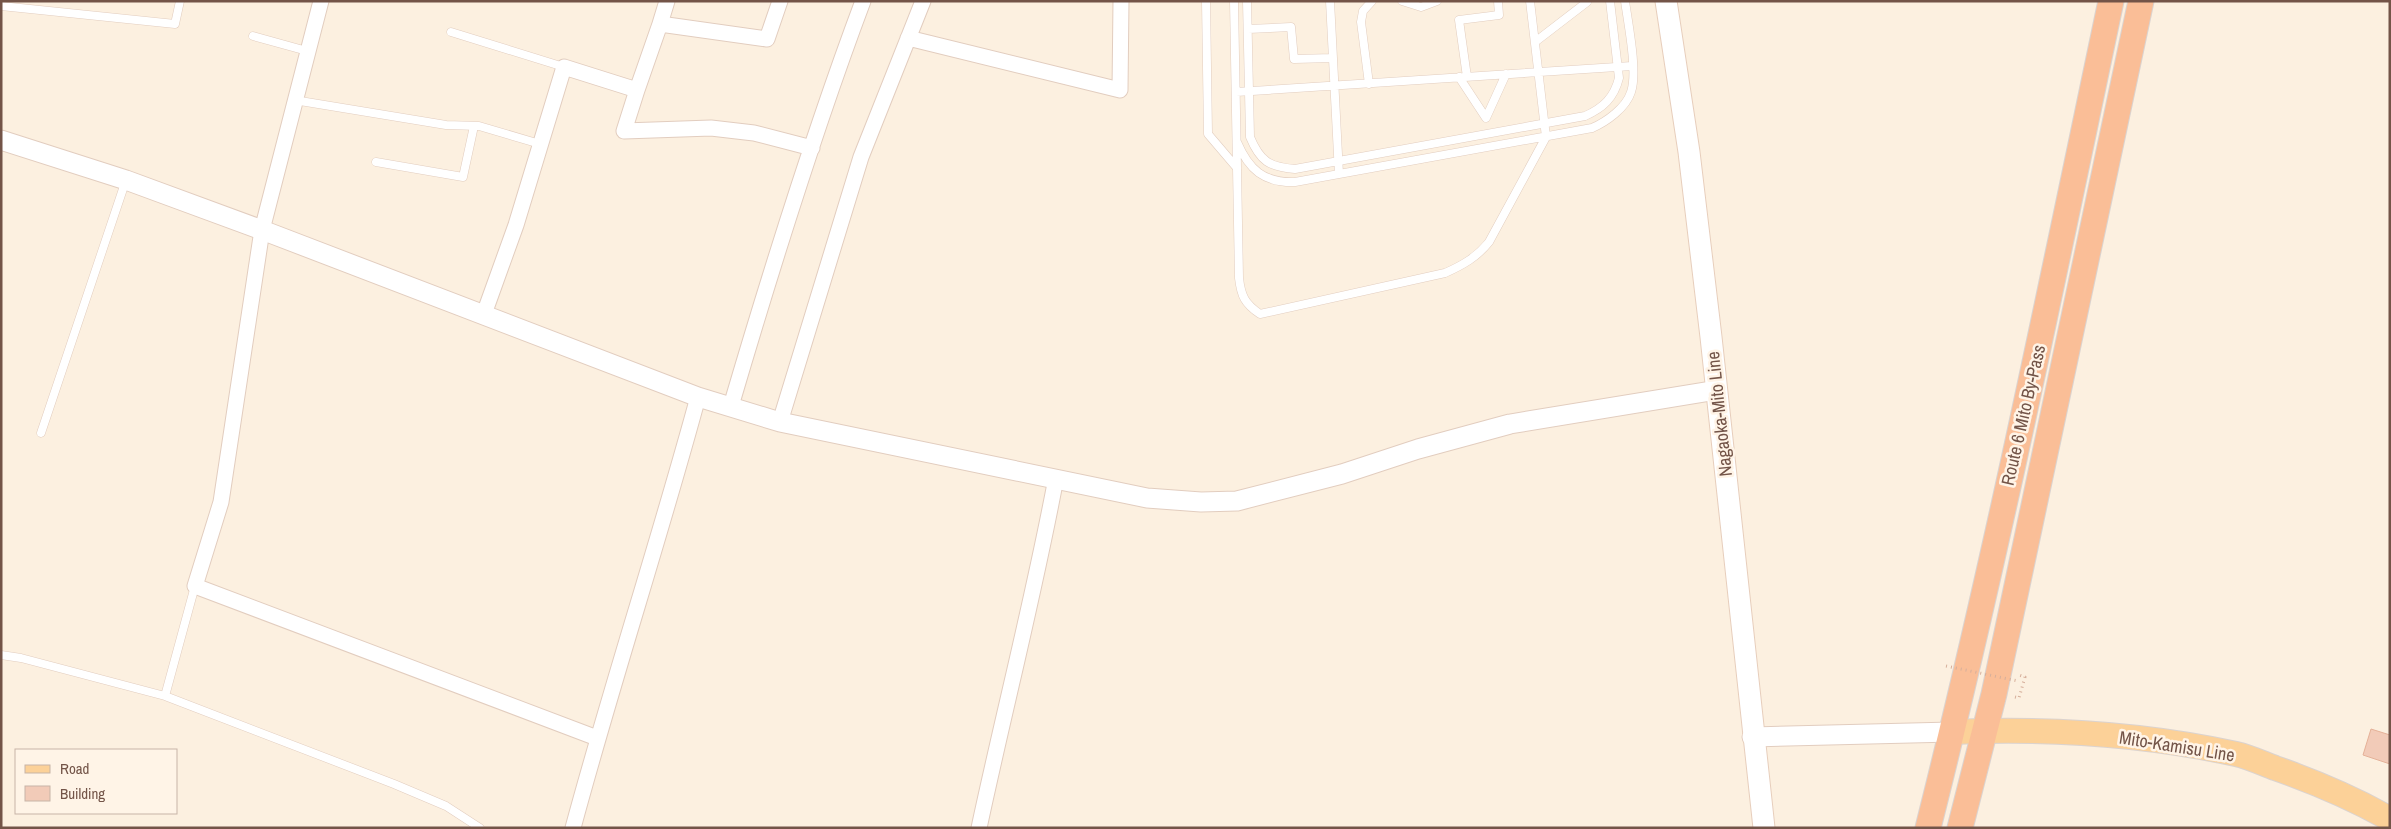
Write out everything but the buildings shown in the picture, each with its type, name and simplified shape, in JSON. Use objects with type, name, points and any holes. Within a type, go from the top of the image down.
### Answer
[{"type":"highway","name":"Route 6 Mito By-Pass","points":[[1928,828],[1952,732],[2039,344],[2111,1]]},
{"type":"highway","name":"Route 6 Mito By-Pass","points":[[1960,828],[1986,730],[2141,1]]},
{"type":"main road","name":"Nagaoka-Mito Line","points":[[1666,1],[1688,152],[1717,390],[1752,738],[1764,828]]},
{"type":"main road","name":"Mito-Kamisu Line","points":[[1952,732],[1986,730],[2110,736],[2172,743],[2238,755],[2337,792],[2390,819]]},
{"type":"street","points":[[320,1],[262,230],[221,502],[195,586],[597,738]]},
{"type":"street","points":[[667,1],[624,131],[711,128],[754,133],[812,148]]},
{"type":"street","points":[[660,24],[767,39],[780,1]]},
{"type":"street","points":[[731,406],[758,313],[839,64],[864,1]]},
{"type":"street","points":[[780,422],[861,157],[922,1]]},
{"type":"street","points":[[908,38],[1120,90],[1121,1]]},
{"type":"street","points":[[484,314],[516,225],[564,67],[637,90]]},
{"type":"street","points":[[1,140],[126,180],[262,230],[698,397],[780,422],[1147,498],[1201,502],[1237,500],[1342,474],[1418,449],[1510,424],[1717,390]]},
{"type":"street","points":[[573,828],[597,738],[628,639],[698,397]]},
{"type":"street","points":[[979,828],[1005,707],[1040,563],[1056,478]]},
{"type":"street","points":[[1752,738],[1952,732]]},
{"type":"lane","points":[[1,6],[175,24],[180,1]]},
{"type":"lane","points":[[1206,1],[1208,134],[1237,168]]},
{"type":"lane","points":[[1234,1],[1241,294],[1248,306],[1260,314],[1445,273],[1465,264],[1480,253],[1489,242],[1546,137],[1530,1]]},
{"type":"lane","points":[[1247,1],[1250,137],[1256,153],[1267,163],[1280,168],[1295,169],[1585,116],[1599,110],[1609,101],[1617,88],[1619,78],[1610,1]]},
{"type":"lane","points":[[1330,1],[1339,174]]},
{"type":"lane","points":[[1368,84],[1361,22],[1363,11],[1372,1]]},
{"type":"lane","points":[[1402,1],[1421,7],[1437,1]]},
{"type":"lane","points":[[1498,1],[1499,15],[1459,20],[1463,77],[1486,118],[1506,74]]},
{"type":"lane","points":[[1535,42],[1587,2],[1585,1]]},
{"type":"lane","points":[[1236,138],[1244,158],[1252,170],[1279,183],[1294,182],[1592,128],[1604,123],[1614,114],[1631,92],[1632,66],[1625,1]]},
{"type":"lane","points":[[1248,29],[1291,27],[1294,59],[1333,58]]},
{"type":"lane","points":[[451,32],[564,67]]},
{"type":"lane","points":[[253,36],[308,51]]},
{"type":"lane","points":[[1236,92],[1632,66]]},
{"type":"lane","points":[[294,100],[446,125],[474,126],[540,144]]},
{"type":"lane","points":[[376,162],[463,177],[474,126]]},
{"type":"lane","points":[[41,433],[126,180]]},
{"type":"lane","points":[[165,696],[195,586]]},
{"type":"lane","points":[[1,655],[21,658],[165,696],[394,784],[446,806],[480,828]]},
{"type":"path","points":[[1946,666],[2018,681],[2014,697],[2019,698],[2025,677]]}]
